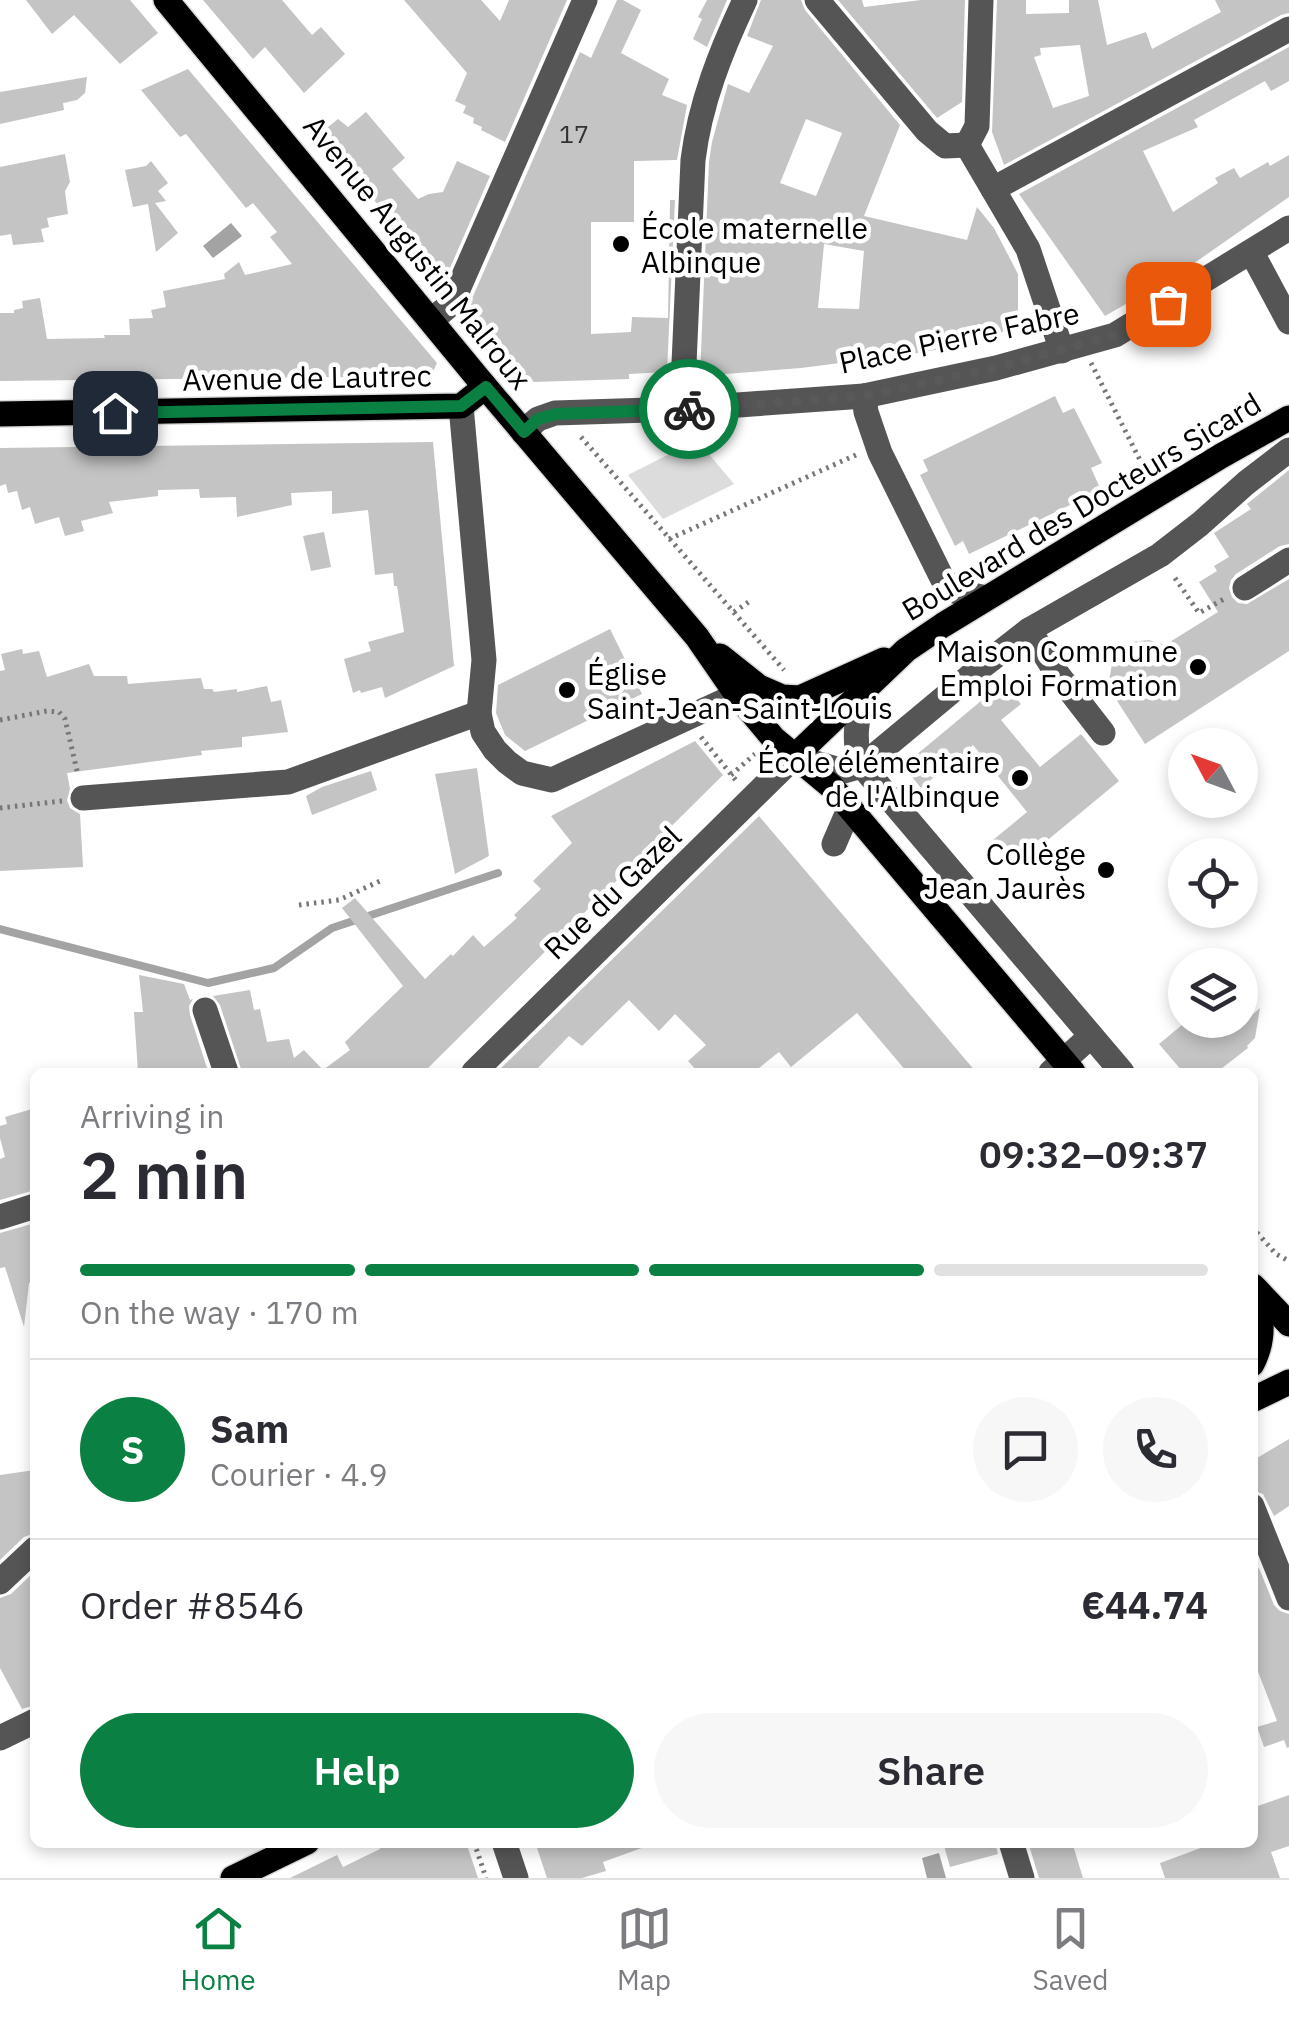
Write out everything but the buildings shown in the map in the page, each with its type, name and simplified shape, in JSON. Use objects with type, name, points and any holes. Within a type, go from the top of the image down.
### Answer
[{"type":"main road","name":"Avenue Augustin Malroux","points":[[166,0],[697,638]]},
{"type":"main road","name":"Avenue de Lautrec","points":[[1,415],[461,406],[486,387]]},
{"type":"main road","name":"Boulevard des Docteurs Sicard","points":[[697,638],[759,687],[782,697],[800,698],[906,650],[986,598],[1289,418]]},
{"type":"main road","points":[[697,638],[774,739],[850,807],[1061,1068]]},
{"type":"main road","name":"Boulevard des Docteurs Sicard","points":[[794,757],[906,650]]},
{"type":"main road","points":[[1258,1291],[1289,1324]]},
{"type":"main road","points":[[1258,1309],[1262,1327],[1258,1350]]},
{"type":"main road","points":[[1258,1397],[1289,1382]]},
{"type":"main road","points":[[238,1877],[295,1848]]},
{"type":"street","points":[[432,320],[452,302],[585,0]]},
{"type":"street","points":[[682,409],[693,160],[702,111],[746,0]]},
{"type":"street","points":[[817,0],[926,131],[945,146],[967,145]]},
{"type":"street","points":[[967,145],[977,126],[981,0]]},
{"type":"street","points":[[993,190],[1289,29]]},
{"type":"street","points":[[967,145],[1028,250],[1078,349]]},
{"type":"street","name":"Place Pierre Fabre","points":[[524,432],[538,419],[556,414],[864,396],[1119,342],[1289,228]]},
{"type":"street","points":[[1252,252],[1289,322]]},
{"type":"street","points":[[864,396],[895,497],[930,564],[954,591],[986,598]]},
{"type":"street","points":[[461,406],[484,660],[479,713],[483,732],[494,750],[522,773],[552,780],[737,695]]},
{"type":"street","points":[[794,757],[844,771],[862,766],[1029,630],[1166,550],[1289,450]]},
{"type":"street","points":[[1245,588],[1289,560]]},
{"type":"street","points":[[1029,630],[1103,733]]},
{"type":"street","points":[[865,688],[855,734],[862,766],[1119,1068]]},
{"type":"street","points":[[83,798],[288,782],[479,713]]},
{"type":"street","name":"Rue du Gazel","points":[[478,1068],[794,757]]},
{"type":"street","points":[[834,844],[850,807]]},
{"type":"street","points":[[932,906],[934,851]]},
{"type":"street","points":[[932,906],[960,882]]},
{"type":"street","points":[[205,1010],[225,1068]]},
{"type":"street","points":[[1063,1068],[1091,1036]]},
{"type":"street","points":[[0,1217],[30,1208]]},
{"type":"street","points":[[1258,1521],[1289,1598]]},
{"type":"street","points":[[0,1582],[30,1554]]},
{"type":"street","points":[[0,1738],[30,1723]]},
{"type":"street","points":[[506,1848],[516,1878]]},
{"type":"street","points":[[1013,1848],[1022,1878]]},
{"type":"path","points":[[1078,349],[1092,367],[1152,483]]},
{"type":"path","points":[[579,436],[795,684]]},
{"type":"path","points":[[670,539],[877,445]]},
{"type":"path","points":[[1174,578],[1199,613],[1245,588]]},
{"type":"path","points":[[734,612],[750,601]]},
{"type":"path","points":[[0,720],[59,712],[65,719],[83,798],[0,808]]},
{"type":"path","points":[[700,735],[746,792]]},
{"type":"path","points":[[731,775],[765,746]]},
{"type":"path","points":[[299,905],[339,900],[382,880]]},
{"type":"path","points":[[1258,1234],[1276,1254],[1289,1261]]},
{"type":"path","points":[[476,1848],[486,1878]]},
{"type":"shaded area","points":[[231,223],[242,236],[213,258],[203,246]]},
{"type":"shaded area","points":[[697,440],[734,484],[663,519],[628,475]]},
{"type":"shaded area","points":[[939,1853],[946,1878],[927,1878],[922,1858]]},
{"type":"waterway","points":[[0,929],[208,983],[274,968],[332,928],[498,873]]},
{"type":"way so far","points":[[689,409],[864,396],[996,368],[1115,335],[1168,304]]},
{"type":"place","name":"École maternelle Albinque","points":[[621,244]]},
{"type":"place","name":"Maison Commune Emploi Formation","points":[[1198,667]]},
{"type":"place","name":"Église Saint-Jean-Saint-Louis","points":[[567,690]]},
{"type":"place","name":"École élémentaire de l'Albinque","points":[[1020,778]]},
{"type":"place","name":"Collège Jean Jaurès","points":[[1106,870]]},
{"type":"route","points":[[115,413],[461,406],[486,387],[524,432],[538,419],[556,414],[689,409]]}]
